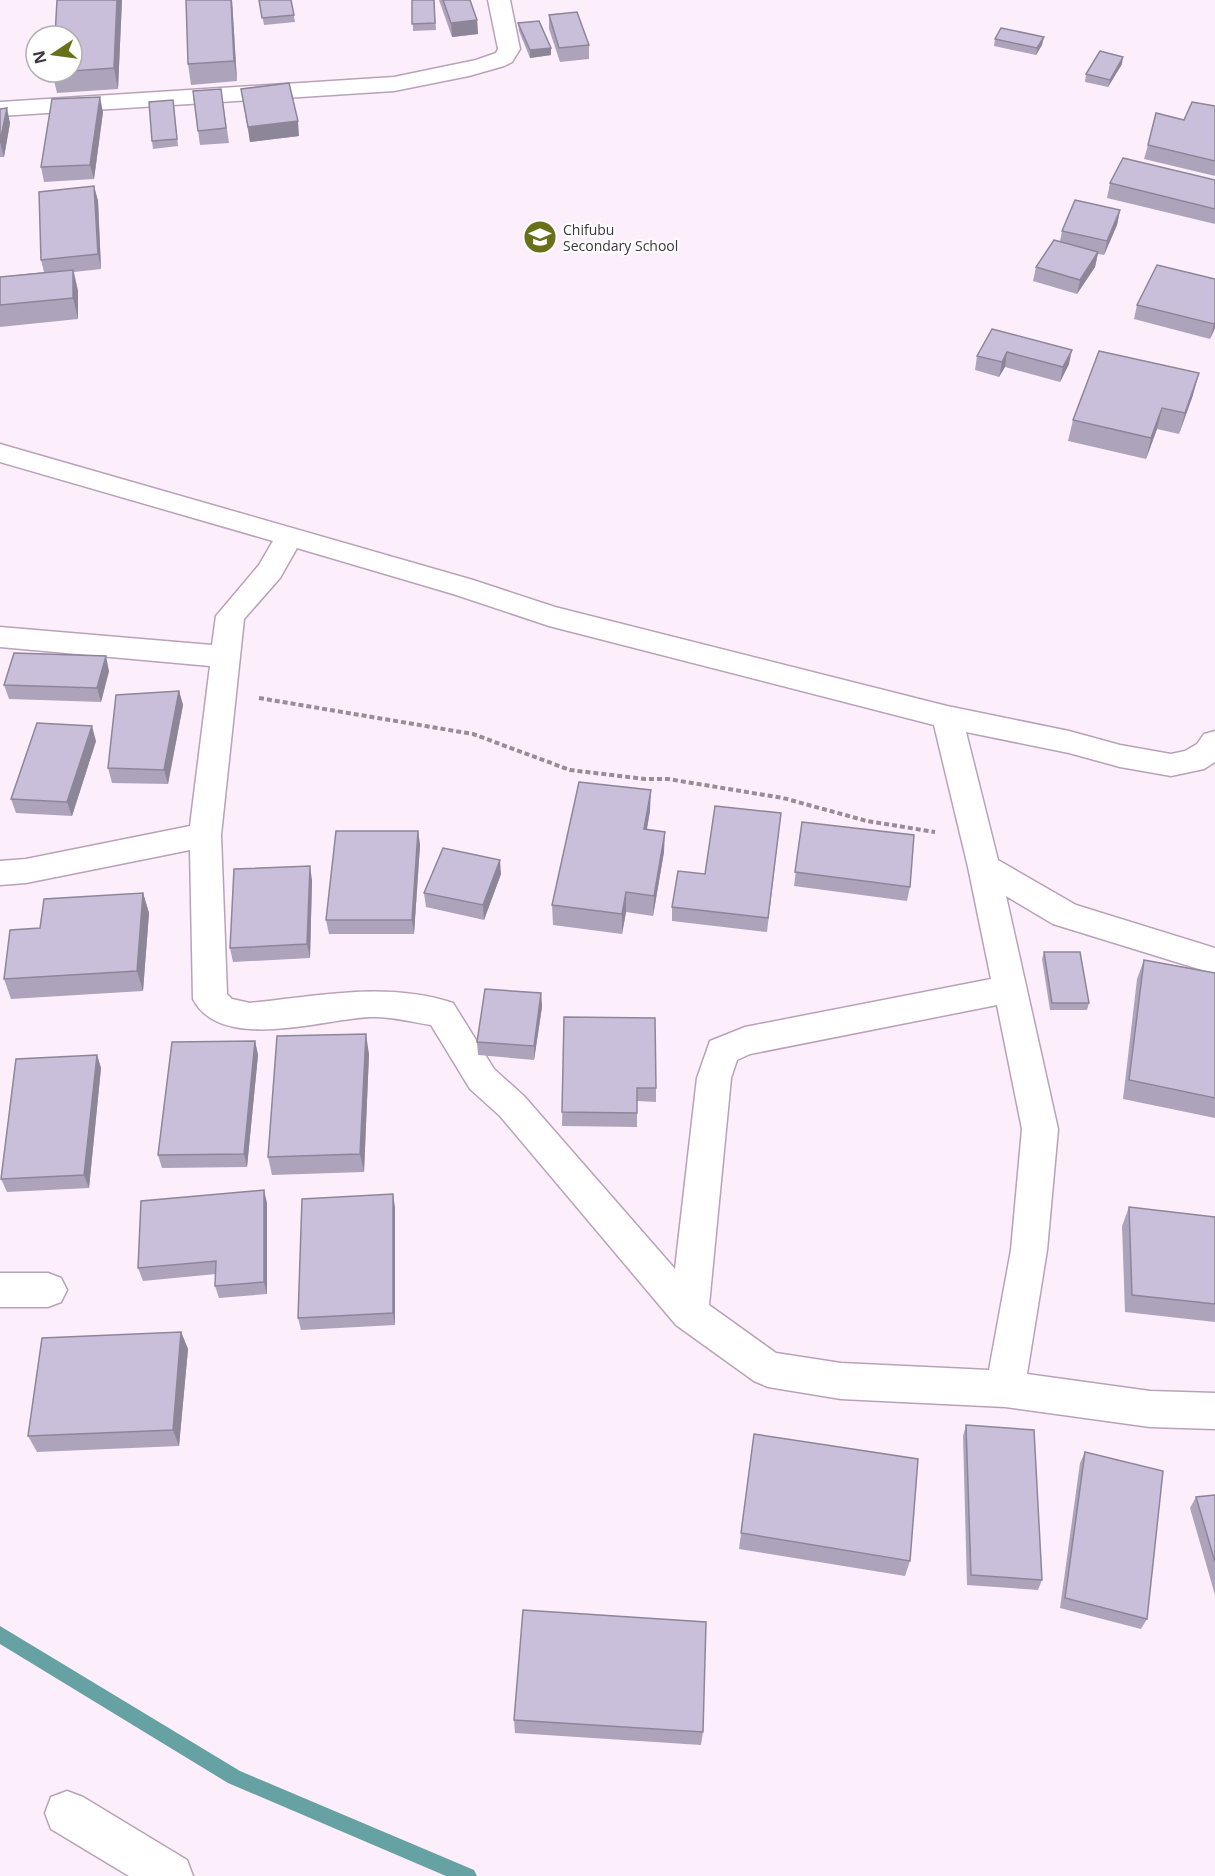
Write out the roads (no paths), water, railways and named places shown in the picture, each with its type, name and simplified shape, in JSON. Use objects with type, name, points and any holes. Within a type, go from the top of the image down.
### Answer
[{"type":"street","points":[[0,109],[394,84],[492,63],[505,56],[509,49],[499,0]]},
{"type":"street","points":[[0,453],[463,587],[549,616],[947,717],[1069,742],[1120,756],[1171,765],[1193,762],[1208,752],[1215,742]]},
{"type":"street","points":[[290,536],[270,571],[230,616],[227,635],[227,657],[205,835],[210,999],[222,1011],[250,1017],[373,1003],[441,1013],[482,1078],[512,1107],[572,1175],[689,1313],[768,1369],[841,1381],[1005,1389],[1150,1409],[1215,1411]]},
{"type":"street","points":[[0,637],[227,657]]},
{"type":"street","points":[[947,717],[1011,989],[1040,1130],[1029,1251],[1005,1389]]},
{"type":"street","points":[[0,873],[26,871],[205,835]]},
{"type":"street","points":[[980,853],[1065,915],[1215,962]]},
{"type":"street","points":[[689,1313],[714,1078],[722,1051],[746,1041],[1011,989]]},
{"type":"street","points":[[0,1290],[48,1290]]},
{"type":"street","points":[[67,1813],[171,1876]]},
{"type":"waterway","points":[[0,1634],[234,1777],[468,1876]]},
{"type":"place","name":"Chifubu Secondary School","points":[[540,237]]}]
